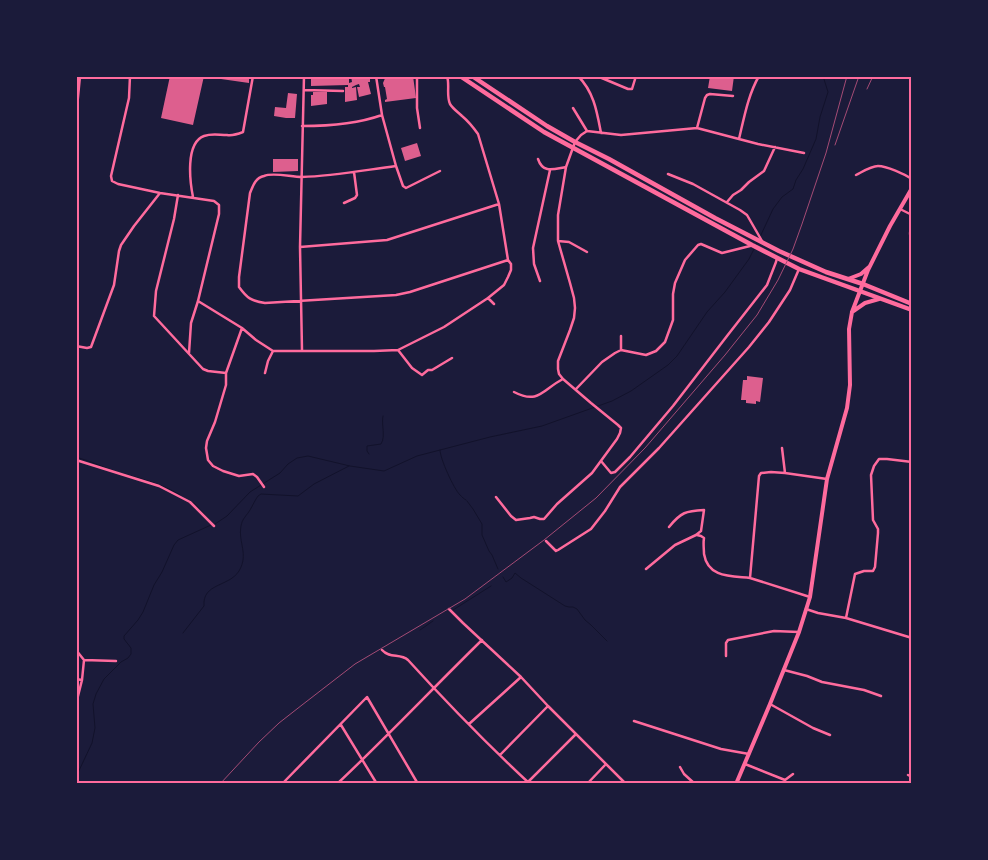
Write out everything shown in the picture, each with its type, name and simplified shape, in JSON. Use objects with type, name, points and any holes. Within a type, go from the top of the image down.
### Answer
[{"type":"main road","points":[[460,76],[544,132],[777,258],[800,269],[912,310]]},
{"type":"main road","points":[[472,76],[547,126],[575,142],[779,251],[826,272],[863,284],[912,304]]},
{"type":"main road","points":[[736,784],[799,632],[810,597],[827,479],[848,408],[850,385],[849,329],[852,312],[873,261],[912,188]]},
{"type":"main road","points":[[848,279],[861,274],[873,261]]},
{"type":"main road","points":[[852,312],[864,303],[880,298]]},
{"type":"street","points":[[76,116],[80,76]]},
{"type":"street","points":[[130,76],[128,98],[111,179],[112,182],[160,193],[214,201],[219,205],[220,209],[191,323],[188,353]]},
{"type":"street","points":[[193,197],[190,185],[190,166],[193,146],[198,138],[211,134],[229,136],[243,132],[253,76]]},
{"type":"street","points":[[302,350],[300,247],[304,76]]},
{"type":"street","points":[[376,76],[382,115],[403,186],[406,188],[440,171]]},
{"type":"street","points":[[417,76],[417,108],[420,128]]},
{"type":"street","points":[[198,301],[242,328],[273,351],[398,350],[436,332],[488,298],[504,285],[511,270],[511,264],[508,260],[499,204],[478,134],[450,103],[447,76]]},
{"type":"street","points":[[578,76],[588,87],[592,96],[601,133]]},
{"type":"street","points":[[597,76],[628,89],[632,88],[636,76]]},
{"type":"street","points":[[740,139],[746,109],[755,82],[759,76]]},
{"type":"street","points":[[304,90],[343,91]]},
{"type":"street","points":[[697,128],[707,95],[733,96]]},
{"type":"street","points":[[573,108],[588,131]]},
{"type":"street","points":[[302,126],[346,123],[382,115]]},
{"type":"street","points":[[496,497],[516,520],[534,517],[544,519],[557,504],[592,473],[620,433],[621,428],[563,379],[558,369],[558,361],[574,318],[575,308],[558,241],[558,215],[566,167],[572,148],[581,135],[588,131],[621,135],[697,128],[775,148],[804,153]]},
{"type":"street","points":[[727,202],[733,195],[764,171],[775,148]]},
{"type":"street","points":[[538,159],[541,166],[550,170],[566,167]]},
{"type":"street","points":[[396,166],[301,177],[266,175],[258,178],[253,184],[249,203],[239,276],[239,287],[246,296],[253,302],[265,303],[396,295],[508,260]]},
{"type":"street","points":[[856,175],[880,166],[912,179]]},
{"type":"street","points":[[540,281],[534,264],[533,248],[550,170]]},
{"type":"street","points":[[344,203],[355,198],[357,195],[354,172]]},
{"type":"street","points":[[668,174],[693,184],[747,215],[762,242]]},
{"type":"street","points":[[76,346],[91,347],[114,285],[121,245],[160,193]]},
{"type":"street","points":[[178,195],[156,291],[154,316],[204,369],[226,373]]},
{"type":"street","points":[[300,247],[387,240],[499,204]]},
{"type":"street","points":[[900,208],[912,215]]},
{"type":"street","points":[[912,221],[909,229],[912,247]]},
{"type":"street","points":[[558,241],[569,242],[587,252]]},
{"type":"street","points":[[576,389],[602,362],[614,353],[620,350],[646,355],[656,351],[665,342],[673,320],[675,283],[685,260],[698,244],[722,253],[752,245]]},
{"type":"street","points":[[601,461],[611,474],[630,457],[673,406],[767,285],[777,258]]},
{"type":"street","points":[[546,541],[556,551],[591,529],[605,511],[620,486],[659,448],[755,340],[790,290],[800,269]]},
{"type":"street","points":[[488,298],[494,304]]},
{"type":"street","points":[[242,328],[226,373],[226,385],[206,448],[208,460],[213,466],[223,472],[239,476],[253,474],[264,487]]},
{"type":"street","points":[[620,350],[621,336]]},
{"type":"street","points":[[398,350],[412,368],[422,375],[452,358]]},
{"type":"street","points":[[265,373],[268,360],[273,351]]},
{"type":"street","points":[[514,392],[520,396],[532,398],[540,395],[563,379]]},
{"type":"street","points":[[782,448],[785,473]]},
{"type":"street","points":[[846,618],[856,574],[873,570],[875,567],[878,529],[873,520],[872,475],[874,466],[879,459],[912,462]]},
{"type":"street","points":[[76,460],[159,486],[190,502],[214,526]]},
{"type":"street","points":[[750,578],[759,476],[761,473],[785,473],[827,479]]},
{"type":"street","points":[[646,569],[675,545],[701,531],[704,510],[679,515],[668,527]]},
{"type":"street","points":[[696,535],[704,538],[703,544],[706,561],[711,569],[718,573],[750,578],[810,597]]},
{"type":"street","points":[[806,608],[818,613],[846,618],[912,638]]},
{"type":"street","points":[[449,609],[521,677],[626,784]]},
{"type":"street","points":[[726,656],[726,643],[728,640],[774,631],[799,632]]},
{"type":"street","points":[[337,784],[482,640]]},
{"type":"street","points":[[76,650],[84,660],[82,680],[76,704]]},
{"type":"street","points":[[382,650],[390,656],[399,655],[405,657],[433,688],[529,783],[576,734]]},
{"type":"street","points":[[84,660],[116,661]]},
{"type":"street","points":[[783,670],[822,682],[864,690],[882,696]]},
{"type":"street","points":[[469,724],[521,677]]},
{"type":"street","points":[[76,679],[82,680]]},
{"type":"street","points":[[282,784],[367,697],[418,784]]},
{"type":"street","points":[[770,704],[812,728],[830,735]]},
{"type":"street","points":[[500,755],[548,706]]},
{"type":"street","points":[[634,721],[720,749],[749,754]]},
{"type":"street","points":[[341,725],[377,784]]},
{"type":"street","points":[[587,784],[606,764]]},
{"type":"street","points":[[745,764],[785,780],[793,774]]},
{"type":"street","points":[[680,768],[695,784]]},
{"type":"street","points":[[908,775],[912,777]]},
{"type":"building","points":[[170,76],[204,76],[193,125],[161,118]]},
{"type":"building","points":[[221,76],[249,76],[249,83],[221,79]]},
{"type":"building","points":[[311,76],[349,76],[349,83],[352,82],[351,76],[370,76],[370,82],[368,82],[371,94],[359,97],[357,87],[360,87],[359,84],[352,87],[356,87],[357,100],[345,102],[345,87],[348,87],[348,85],[311,86]]},
{"type":"building","points":[[386,76],[413,76],[416,98],[385,102],[387,99],[383,83]]},
{"type":"building","points":[[710,76],[734,76],[732,91],[708,88]]},
{"type":"building","points":[[313,92],[327,92],[327,104],[311,106],[311,95],[313,95]]},
{"type":"building","points":[[288,93],[297,94],[295,118],[274,116],[275,107],[286,108]]},
{"type":"building","points":[[417,143],[421,156],[405,161],[401,148]]},
{"type":"building","points":[[273,159],[298,159],[298,171],[273,172]]},
{"type":"building","points":[[747,376],[763,378],[760,402],[756,401],[756,404],[746,403],[746,400],[741,400],[743,380],[747,380]]},
{"type":"waterway","points":[[760,237],[773,209],[782,197],[793,189],[816,139],[820,117],[828,92],[823,76]]},
{"type":"waterway","points":[[215,524],[227,516],[250,492],[280,473],[297,458],[308,456],[350,466],[384,471],[417,456],[542,426],[612,401],[631,391],[668,365],[677,356],[707,312],[725,292],[749,259],[757,243]]},
{"type":"waterway","points":[[369,454],[367,446],[381,444],[383,416]]},
{"type":"waterway","points":[[440,450],[442,460],[457,492],[466,500]]},
{"type":"waterway","points":[[76,457],[157,484],[180,495]]},
{"type":"waterway","points":[[183,633],[204,606],[207,593],[235,576],[239,571],[243,559],[240,532],[243,519],[258,496],[261,494],[298,496],[314,484],[349,466]]},
{"type":"waterway","points":[[190,501],[213,524]]},
{"type":"waterway","points":[[467,501],[482,524],[482,535],[498,569]]},
{"type":"waterway","points":[[76,777],[92,743],[95,728],[93,704],[96,694],[104,679],[131,654],[131,648],[124,639],[124,636],[143,612],[174,545],[178,540],[211,525]]},
{"type":"waterway","points":[[503,577],[506,582],[515,573],[565,606],[577,609],[585,620],[607,641]]},
{"type":"waterway","points":[[453,610],[491,586]]},
{"type":"waterway","points":[[420,630],[433,621]]},
{"type":"railway","points":[[220,784],[279,723],[355,664],[465,599],[544,540],[596,498],[645,448],[757,315],[778,280],[793,249],[802,224],[826,153],[847,76]]},
{"type":"railway","points":[[835,145],[859,76]]},
{"type":"railway","points":[[867,89],[873,76]]}]
